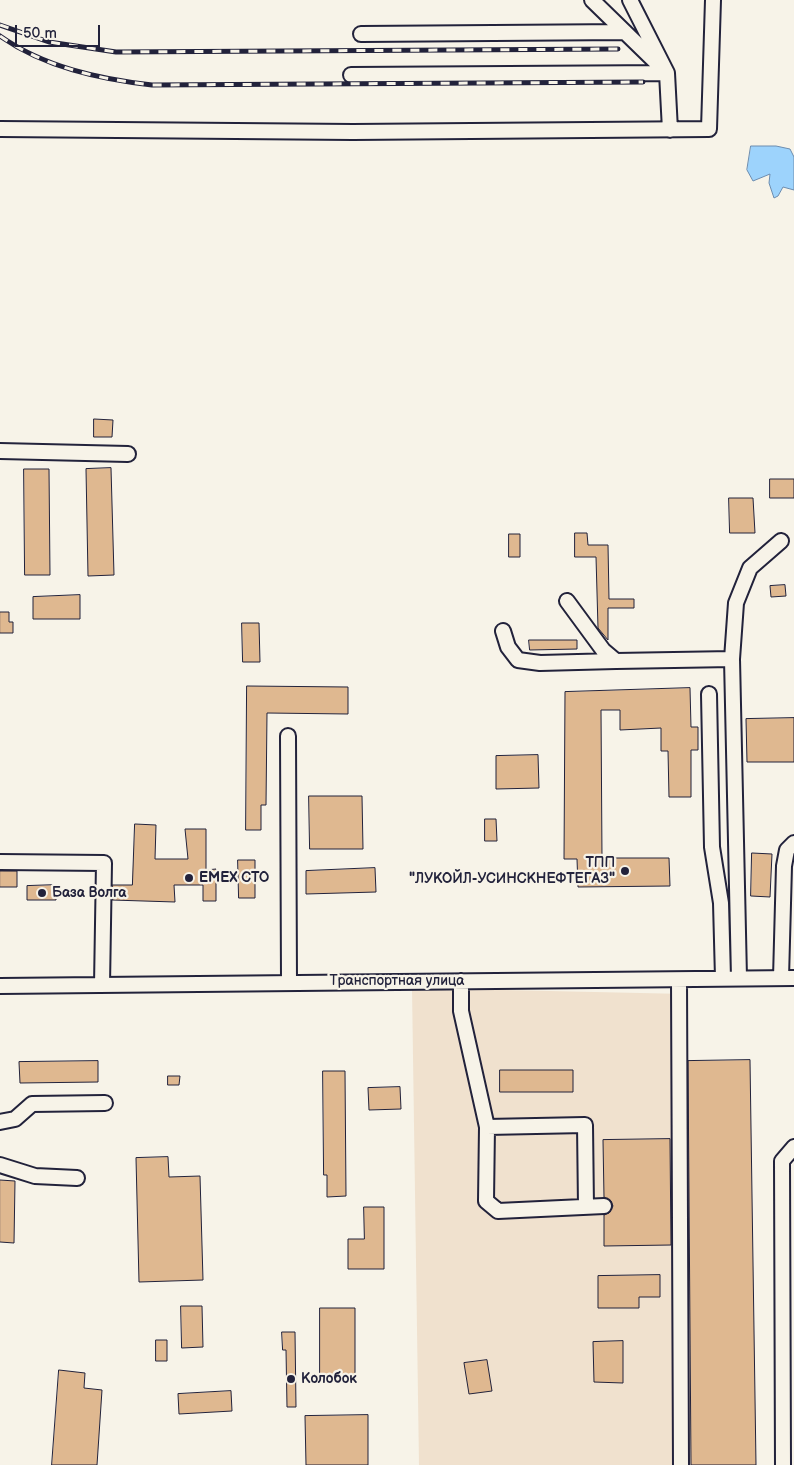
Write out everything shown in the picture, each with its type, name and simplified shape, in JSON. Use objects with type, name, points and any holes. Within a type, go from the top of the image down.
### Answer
[{"type":"street","points":[[592,0],[667,73]]},
{"type":"street","points":[[630,0],[667,73],[670,130]]},
{"type":"street","points":[[0,129],[315,132],[710,129],[713,0]]},
{"type":"street","points":[[361,34],[625,32]]},
{"type":"street","points":[[350,75],[667,73]]},
{"type":"street","points":[[0,451],[128,454]]},
{"type":"street","points":[[738,978],[732,659],[736,603],[750,568],[781,541]]},
{"type":"street","points":[[567,601],[602,650],[616,661]]},
{"type":"street","points":[[503,631],[508,647],[518,660],[540,664],[732,659]]},
{"type":"street","points":[[709,694],[712,847],[721,903],[723,978]]},
{"type":"street","points":[[288,736],[289,982]]},
{"type":"street","points":[[787,978],[784,866],[787,850],[794,843]]},
{"type":"street","points":[[0,862],[104,863],[102,985]]},
{"type":"street","name":"Транспортная улица","points":[[0,986],[787,978]]},
{"type":"street","points":[[679,980],[681,1465]]},
{"type":"street","points":[[461,981],[462,1011],[487,1127],[486,1201],[498,1211],[604,1206]]},
{"type":"street","points":[[0,1122],[15,1119],[32,1104],[105,1103]]},
{"type":"street","points":[[487,1127],[585,1125],[586,1207]]},
{"type":"street","points":[[783,1465],[782,1161],[794,1147]]},
{"type":"street","points":[[0,1165],[35,1176],[77,1178]]},
{"type":"shaded area","points":[[412,988],[686,994],[691,1465],[419,1465]]},
{"type":"water","points":[[751,146],[776,146],[790,149],[794,157],[794,190],[783,187],[778,196],[774,198],[769,183],[770,174],[753,181],[747,170]]},
{"type":"building","points":[[94,419],[113,420],[112,437],[94,437]]},
{"type":"building","points":[[111,468],[114,575],[88,576],[86,469]]},
{"type":"building","points":[[24,469],[49,469],[50,575],[25,575]]},
{"type":"building","points":[[770,479],[794,479],[794,498],[770,498]]},
{"type":"building","points":[[729,498],[753,498],[755,533],[730,533]]},
{"type":"building","points":[[575,533],[587,533],[588,545],[608,545],[609,599],[634,599],[634,608],[608,608],[608,640],[598,628],[596,557],[575,557]]},
{"type":"building","points":[[509,534],[520,534],[520,557],[509,557]]},
{"type":"building","points":[[785,585],[786,596],[771,597],[770,586]]},
{"type":"building","points":[[80,595],[80,619],[33,619],[33,597]]},
{"type":"building","points":[[0,612],[9,612],[9,622],[13,622],[13,633],[0,633]]},
{"type":"building","points":[[242,623],[259,623],[260,662],[243,662]]},
{"type":"building","points":[[529,640],[577,640],[577,649],[530,650]]},
{"type":"building","points":[[247,686],[348,687],[348,714],[267,713],[266,805],[261,805],[261,830],[246,830]]},
{"type":"building","points":[[690,688],[691,727],[698,727],[698,750],[691,750],[691,797],[669,797],[668,751],[661,751],[661,728],[620,730],[620,710],[601,710],[602,858],[669,858],[670,886],[578,887],[577,859],[564,859],[565,692]]},
{"type":"building","points":[[794,718],[794,762],[747,762],[746,719]]},
{"type":"building","points":[[538,755],[539,788],[496,789],[496,756]]},
{"type":"building","points":[[309,796],[362,796],[363,849],[310,849]]},
{"type":"building","points":[[485,819],[496,819],[497,841],[485,841]]},
{"type":"building","points":[[135,824],[156,825],[155,859],[188,859],[185,829],[206,829],[206,870],[216,869],[216,901],[203,901],[203,885],[174,885],[175,902],[112,900],[112,885],[132,885]]},
{"type":"building","points":[[752,853],[772,854],[770,897],[751,896]]},
{"type":"building","points":[[238,860],[255,860],[255,898],[239,898]]},
{"type":"building","points":[[375,868],[376,892],[306,894],[306,871]]},
{"type":"building","points":[[0,871],[17,871],[17,887],[0,887]]},
{"type":"building","name":"База Волга","points":[[56,885],[56,900],[27,900],[27,886]]},
{"type":"building","points":[[750,1060],[756,1465],[691,1465],[688,1061]]},
{"type":"building","points":[[98,1061],[98,1082],[20,1083],[19,1062]]},
{"type":"building","points":[[500,1070],[573,1070],[573,1092],[500,1092]]},
{"type":"building","points":[[323,1071],[345,1071],[346,1196],[327,1197],[327,1175],[324,1175]]},
{"type":"building","points":[[168,1076],[180,1076],[179,1085],[168,1085]]},
{"type":"building","points":[[400,1087],[401,1109],[369,1110],[368,1088]]},
{"type":"building","points":[[670,1139],[671,1245],[604,1246],[604,1215],[609,1213],[613,1206],[611,1201],[604,1197],[603,1140]]},
{"type":"building","points":[[168,1157],[169,1177],[200,1176],[203,1280],[139,1282],[136,1158]]},
{"type":"building","points":[[0,1180],[15,1181],[14,1243],[0,1242]]},
{"type":"building","points":[[364,1207],[384,1207],[384,1269],[348,1269],[348,1239],[364,1239]]},
{"type":"building","points":[[660,1275],[660,1297],[639,1297],[639,1308],[598,1308],[598,1276]]},
{"type":"building","points":[[181,1306],[202,1306],[203,1347],[182,1348]]},
{"type":"building","points":[[320,1308],[355,1308],[355,1382],[320,1382]]},
{"type":"building","name":"Колобок","points":[[282,1332],[295,1332],[296,1407],[287,1407],[286,1350],[283,1350]]},
{"type":"building","points":[[156,1340],[167,1340],[167,1361],[156,1361]]},
{"type":"building","points":[[623,1341],[623,1383],[594,1382],[593,1342]]},
{"type":"building","points":[[487,1360],[492,1391],[469,1394],[464,1363]]},
{"type":"building","points":[[59,1370],[85,1373],[84,1388],[102,1390],[97,1465],[52,1465]]},
{"type":"building","points":[[231,1391],[232,1411],[179,1414],[178,1394]]},
{"type":"building","points":[[368,1415],[368,1465],[306,1465],[305,1416]]},
{"type":"railway","points":[[0,25],[49,42],[116,52],[618,49]]},
{"type":"railway","points":[[0,36],[17,47],[53,64],[92,75],[152,85],[643,82]]},
{"type":"place","name":"ТПП \"ЛУКОЙЛ-УСИНСКНЕФТЕГАЗ\"","points":[[625,871]]},
{"type":"place","name":"EMEX СТО","points":[[189,878]]},
{"type":"place","name":"База Волга","points":[[42,893]]},
{"type":"place","name":"Колобок","points":[[291,1379]]}]
